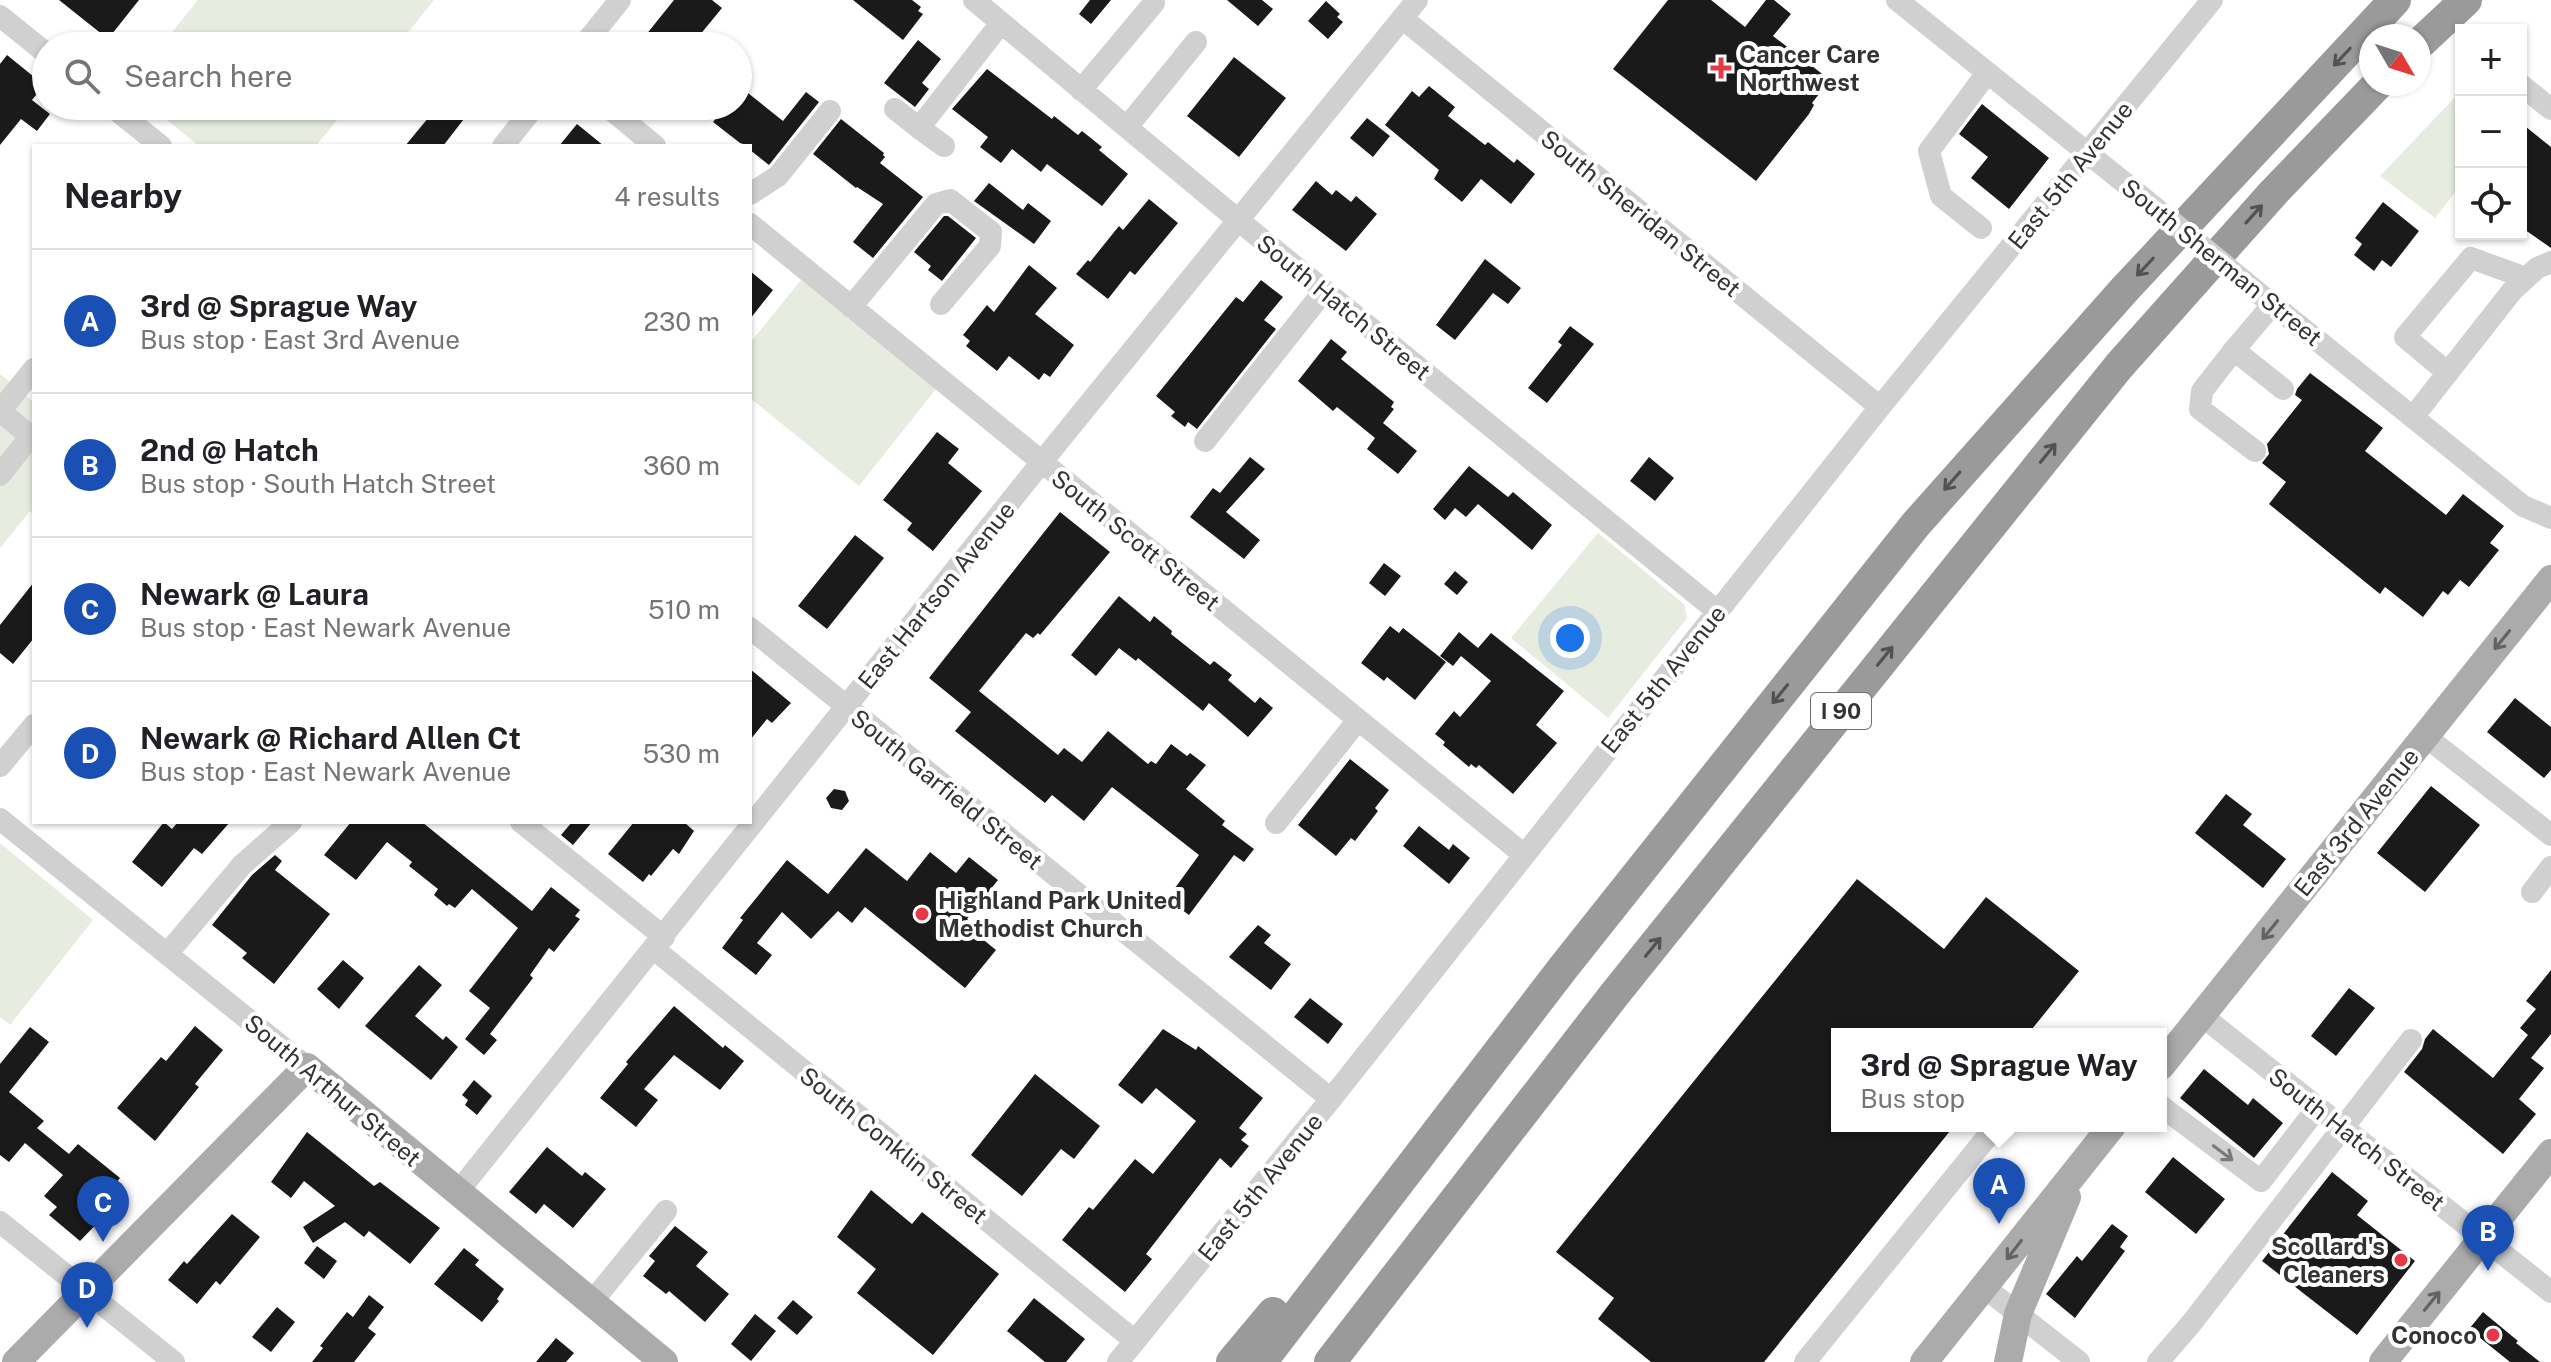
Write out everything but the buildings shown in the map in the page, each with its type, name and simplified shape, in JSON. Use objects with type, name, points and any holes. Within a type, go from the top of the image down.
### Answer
[{"type":"highway","name":"I 90","points":[[1261,1362],[1563,968],[1916,524],[2125,289],[2395,0]]},
{"type":"highway","points":[[2431,30],[2460,0]]},
{"type":"highway","points":[[2431,32],[2466,0]]},
{"type":"highway","name":"I 90","points":[[1330,1362],[1614,995],[2119,366],[2274,192],[2366,96]]},
{"type":"highway","points":[[1232,1362],[1563,968]]},
{"type":"highway","points":[[1355,1362],[1614,995]]},
{"type":"main road","name":"East 3rd Avenue","points":[[2167,1058],[2551,579]]},
{"type":"main road","name":"South Arthur Street","points":[[307,1067],[664,1362]]},
{"type":"main road","points":[[16,1362],[307,1067]]},
{"type":"main road","points":[[1924,1362],[2107,1132]]},
{"type":"main road","points":[[2383,1362],[2551,1153]]},
{"type":"main road","points":[[2008,1362],[2018,1314],[2079,1167]]},
{"type":"street","points":[[594,32],[620,0]]},
{"type":"street","name":"South Hatch Street","points":[[974,0],[1324,291],[1717,611]]},
{"type":"street","name":"East Hartson Avenue","points":[[457,1193],[1041,463],[1417,0]]},
{"type":"street","name":"South Sherman Street","points":[[1897,0],[2523,506],[2551,518]]},
{"type":"street","name":"East 5th Avenue","points":[[1118,1362],[1331,1099],[1880,407],[2212,0]]},
{"type":"street","points":[[1081,90],[1154,3]]},
{"type":"street","points":[[0,16],[32,42]]},
{"type":"street","name":"South Sheridan Street","points":[[1402,18],[1880,407]]},
{"type":"street","points":[[919,128],[1001,23]]},
{"type":"street","points":[[1127,127],[1196,42]]},
{"type":"street","points":[[1981,228],[1941,196],[1929,151],[1987,73]]},
{"type":"street","points":[[2527,90],[2551,109]]},
{"type":"street","points":[[895,109],[944,146]]},
{"type":"street","points":[[752,193],[778,176],[830,111]]},
{"type":"street","points":[[128,120],[158,144]]},
{"type":"street","points":[[505,144],[524,120]]},
{"type":"street","points":[[624,120],[653,144]]},
{"type":"street","points":[[851,307],[936,204],[950,200],[991,232],[992,240],[941,304]]},
{"type":"street","name":"South Scott Street","points":[[752,226],[1523,854]]},
{"type":"street","points":[[2448,373],[2405,337],[2471,258],[2526,278]]},
{"type":"street","points":[[2413,417],[2512,291],[2537,268],[2551,262]]},
{"type":"street","points":[[1205,441],[1324,291]]},
{"type":"street","points":[[2255,451],[2200,409],[2202,391],[2234,350],[2265,298]]},
{"type":"street","points":[[2234,350],[2283,389]]},
{"type":"street","points":[[0,475],[32,437],[0,411],[32,371]]},
{"type":"street","name":"South Garfield Street","points":[[752,630],[1331,1099]]},
{"type":"street","points":[[1276,823],[1358,720]]},
{"type":"street","points":[[0,766],[32,727]]},
{"type":"street","points":[[2425,736],[2551,835]]},
{"type":"street","name":"South Arthur Street","points":[[0,819],[307,1067]]},
{"type":"street","points":[[167,954],[242,865],[289,824]]},
{"type":"street","name":"South Conklin Street","points":[[523,824],[659,943],[1135,1341]]},
{"type":"street","points":[[2532,892],[2551,867]]},
{"type":"street","name":"South Hatch Street","points":[[2201,1015],[2551,1292]]},
{"type":"street","points":[[2158,1362],[2411,1040]]},
{"type":"street","points":[[2167,1110],[2261,1181],[2318,1107]]},
{"type":"street","points":[[1805,1362],[1991,1132]]},
{"type":"street","points":[[591,1303],[666,1211]]},
{"type":"street","points":[[0,1222],[174,1362]]},
{"type":"street","points":[[1984,1287],[2079,1362]]},
{"type":"shaded area","points":[[198,0],[434,0],[408,32],[172,32]]},
{"type":"shaded area","points":[[2455,97],[2455,193],[2435,218],[2380,176]]},
{"type":"shaded area","points":[[167,120],[337,120],[318,144],[197,144]]},
{"type":"shaded area","points":[[801,280],[936,389],[859,486],[752,400],[752,341]]},
{"type":"shaded area","points":[[0,374],[32,400],[32,512],[30,511],[0,548]]},
{"type":"shaded area","points":[[1598,533],[1684,604],[1687,618],[1608,718],[1511,638]]},
{"type":"shaded area","points":[[0,843],[93,920],[10,1025],[0,1017]]},
{"type":"place","name":"Cancer Care Northwest","points":[[1721,68]]},
{"type":"place","name":"Highland Park United Methodist Church","points":[[922,914]]},
{"type":"place","name":"3rd @ Sprague Way","points":[[1999,1224]]},
{"type":"place","name":"Newark @ Laura","points":[[103,1242]]},
{"type":"place","name":"Scollard's Cleaners","points":[[2401,1260]]},
{"type":"place","name":"2nd @ Hatch","points":[[2488,1271]]},
{"type":"place","name":"Newark @ Richard Allen Ct","points":[[87,1328]]},
{"type":"place","name":"Conoco","points":[[2493,1335]]}]
